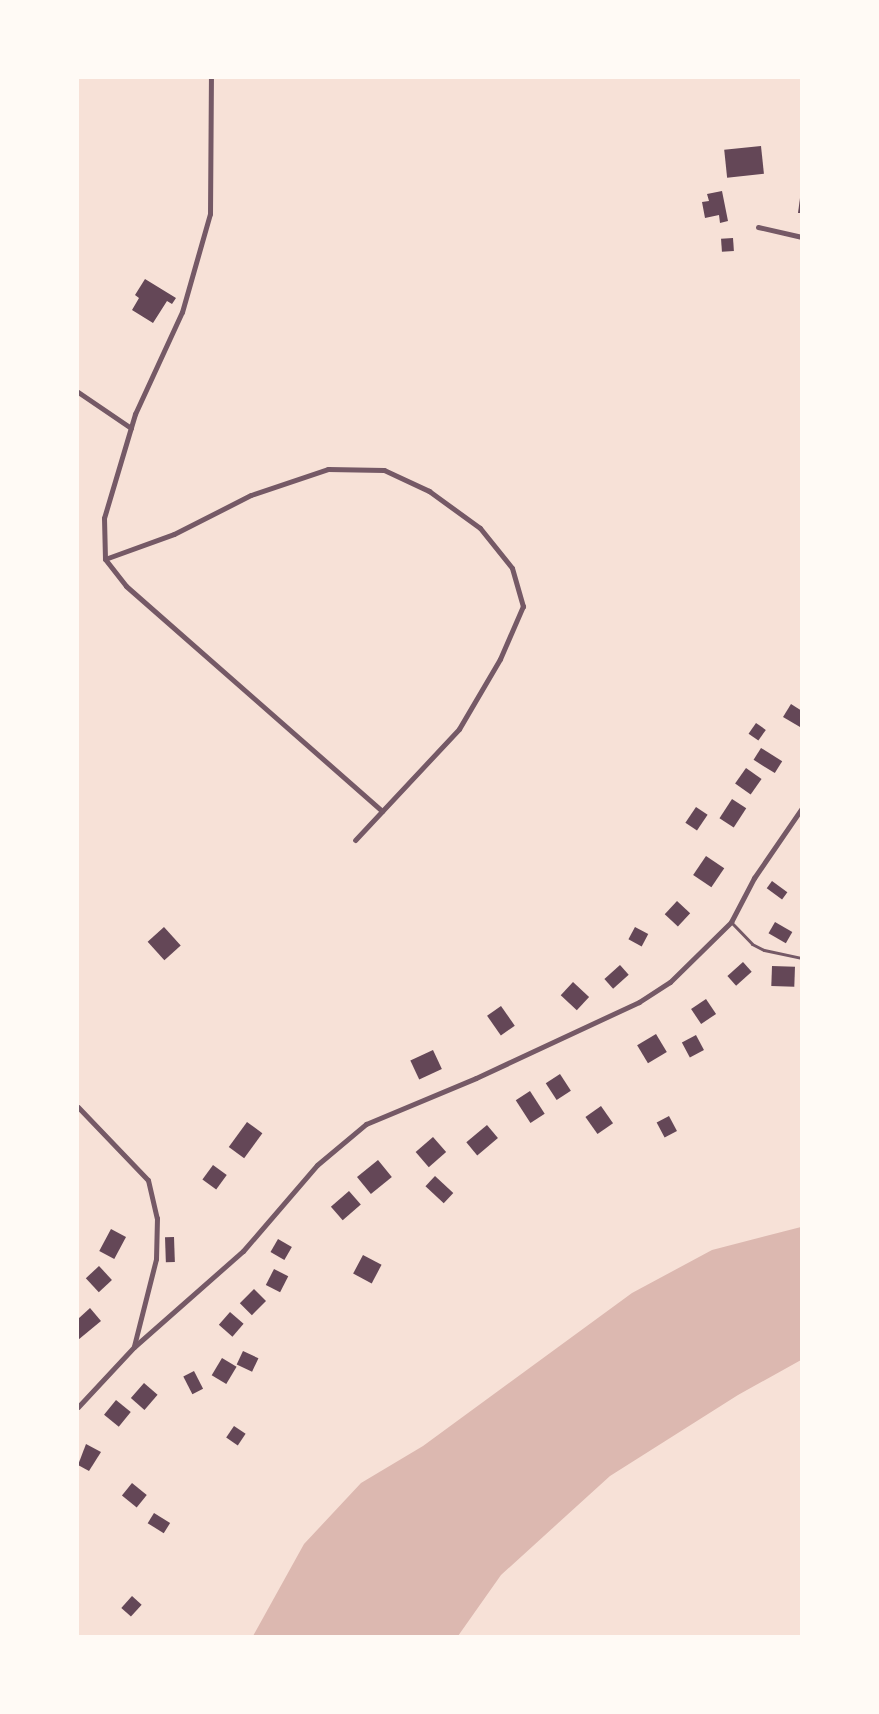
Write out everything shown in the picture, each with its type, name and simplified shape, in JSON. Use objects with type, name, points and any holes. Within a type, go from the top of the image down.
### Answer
[{"type":"street","points":[[211,78],[210,214],[182,312],[131,428],[104,518],[105,559],[126,586],[382,811]]},
{"type":"street","points":[[758,227],[802,237]]},
{"type":"street","points":[[78,392],[131,428]]},
{"type":"street","points":[[105,559],[174,534],[251,495],[328,470],[384,470],[429,491],[480,528],[512,568],[523,606],[500,659],[459,729],[355,840]]},
{"type":"street","points":[[78,1407],[134,1347],[243,1251],[317,1165],[366,1124],[476,1078],[639,1002],[670,982],[731,922],[754,878],[802,808]]},
{"type":"street","points":[[78,1106],[148,1180],[157,1218],[156,1259],[134,1347]]},
{"type":"lane","points":[[731,922],[752,944],[764,950],[802,958]]},
{"type":"shaded area","points":[[801,1227],[801,1360],[738,1395],[610,1476],[501,1575],[458,1636],[253,1636],[304,1544],[361,1483],[423,1446],[632,1293],[712,1250]]},
{"type":"building","points":[[761,146],[764,174],[727,178],[724,150]]},
{"type":"building","points":[[722,191],[728,221],[720,223],[719,215],[705,218],[702,202],[709,201],[707,194]]},
{"type":"building","points":[[800,198],[802,198],[802,213],[798,213]]},
{"type":"building","points":[[733,238],[734,251],[722,252],[721,239]]},
{"type":"building","points":[[145,279],[176,298],[172,304],[167,301],[153,323],[132,310],[139,298],[135,295]]},
{"type":"building","points":[[791,704],[802,711],[800,727],[783,717]]},
{"type":"building","points":[[756,723],[766,730],[758,741],[749,734]]},
{"type":"building","points":[[761,748],[782,761],[775,773],[754,760]]},
{"type":"building","points":[[746,768],[762,779],[751,794],[735,784]]},
{"type":"building","points":[[732,799],[746,808],[734,828],[719,818]]},
{"type":"building","points":[[696,807],[708,815],[697,831],[685,823]]},
{"type":"building","points":[[706,856],[724,868],[711,887],[693,875]]},
{"type":"building","points":[[772,881],[787,892],[782,899],[767,888]]},
{"type":"building","points":[[677,901],[690,913],[678,926],[665,914]]},
{"type":"building","points":[[775,922],[792,932],[786,943],[768,933]]},
{"type":"building","points":[[164,927],[181,946],[164,960],[148,942]]},
{"type":"building","points":[[635,927],[648,934],[642,946],[628,939]]},
{"type":"building","points":[[743,962],[752,972],[736,986],[727,976]]},
{"type":"building","points":[[620,965],[629,975],[613,989],[604,979]]},
{"type":"building","points":[[772,966],[795,967],[794,987],[771,986]]},
{"type":"building","points":[[573,982],[589,997],[577,1010],[561,995]]},
{"type":"building","points":[[706,999],[716,1014],[701,1024],[691,1009]]},
{"type":"building","points":[[501,1006],[515,1026],[501,1035],[487,1016]]},
{"type":"building","points":[[656,1034],[667,1052],[648,1063],[637,1045]]},
{"type":"building","points":[[696,1035],[704,1050],[690,1058],[682,1043]]},
{"type":"building","points":[[433,1050],[442,1069],[419,1080],[410,1061]]},
{"type":"building","points":[[560,1074],[571,1091],[557,1100],[546,1083]]},
{"type":"building","points":[[530,1091],[545,1114],[530,1123],[516,1100]]},
{"type":"building","points":[[601,1106],[613,1123],[597,1134],[585,1117]]},
{"type":"building","points":[[669,1116],[677,1131],[665,1138],[657,1123]]},
{"type":"building","points":[[247,1122],[262,1133],[244,1158],[229,1147]]},
{"type":"building","points":[[487,1125],[498,1138],[477,1155],[466,1142]]},
{"type":"building","points":[[433,1137],[446,1152],[429,1167],[416,1152]]},
{"type":"building","points":[[378,1160],[392,1177],[371,1194],[357,1177]]},
{"type":"building","points":[[213,1165],[227,1175],[216,1190],[202,1180]]},
{"type":"building","points":[[435,1176],[453,1193],[444,1203],[425,1186]]},
{"type":"building","points":[[349,1191],[361,1205],[343,1220],[331,1207]]},
{"type":"building","points":[[111,1229],[126,1237],[114,1259],[99,1251]]},
{"type":"building","points":[[165,1237],[174,1237],[175,1262],[166,1262]]},
{"type":"building","points":[[278,1239],[292,1247],[284,1260],[270,1252]]},
{"type":"building","points":[[363,1255],[382,1265],[372,1283],[353,1274]]},
{"type":"building","points":[[99,1266],[112,1280],[99,1292],[86,1278]]},
{"type":"building","points":[[274,1269],[288,1276],[280,1292],[266,1285]]},
{"type":"building","points":[[254,1289],[266,1301],[252,1315],[240,1303]]},
{"type":"building","points":[[90,1308],[101,1321],[78,1340],[78,1319]]},
{"type":"building","points":[[230,1312],[244,1324],[232,1337],[219,1325]]},
{"type":"building","points":[[243,1351],[258,1358],[252,1372],[237,1365]]},
{"type":"building","points":[[222,1358],[237,1367],[226,1384],[212,1375]]},
{"type":"building","points":[[194,1371],[203,1389],[192,1394],[183,1376]]},
{"type":"building","points":[[144,1383],[158,1395],[144,1410],[131,1398]]},
{"type":"building","points":[[116,1400],[131,1412],[119,1427],[104,1415]]},
{"type":"building","points":[[234,1426],[246,1434],[238,1445],[226,1438]]},
{"type":"building","points":[[86,1444],[101,1452],[89,1471],[78,1465]]},
{"type":"building","points":[[132,1483],[147,1495],[137,1507],[122,1495]]},
{"type":"building","points":[[154,1513],[170,1523],[164,1533],[148,1523]]},
{"type":"building","points":[[132,1596],[142,1605],[131,1617],[121,1608]]}]
